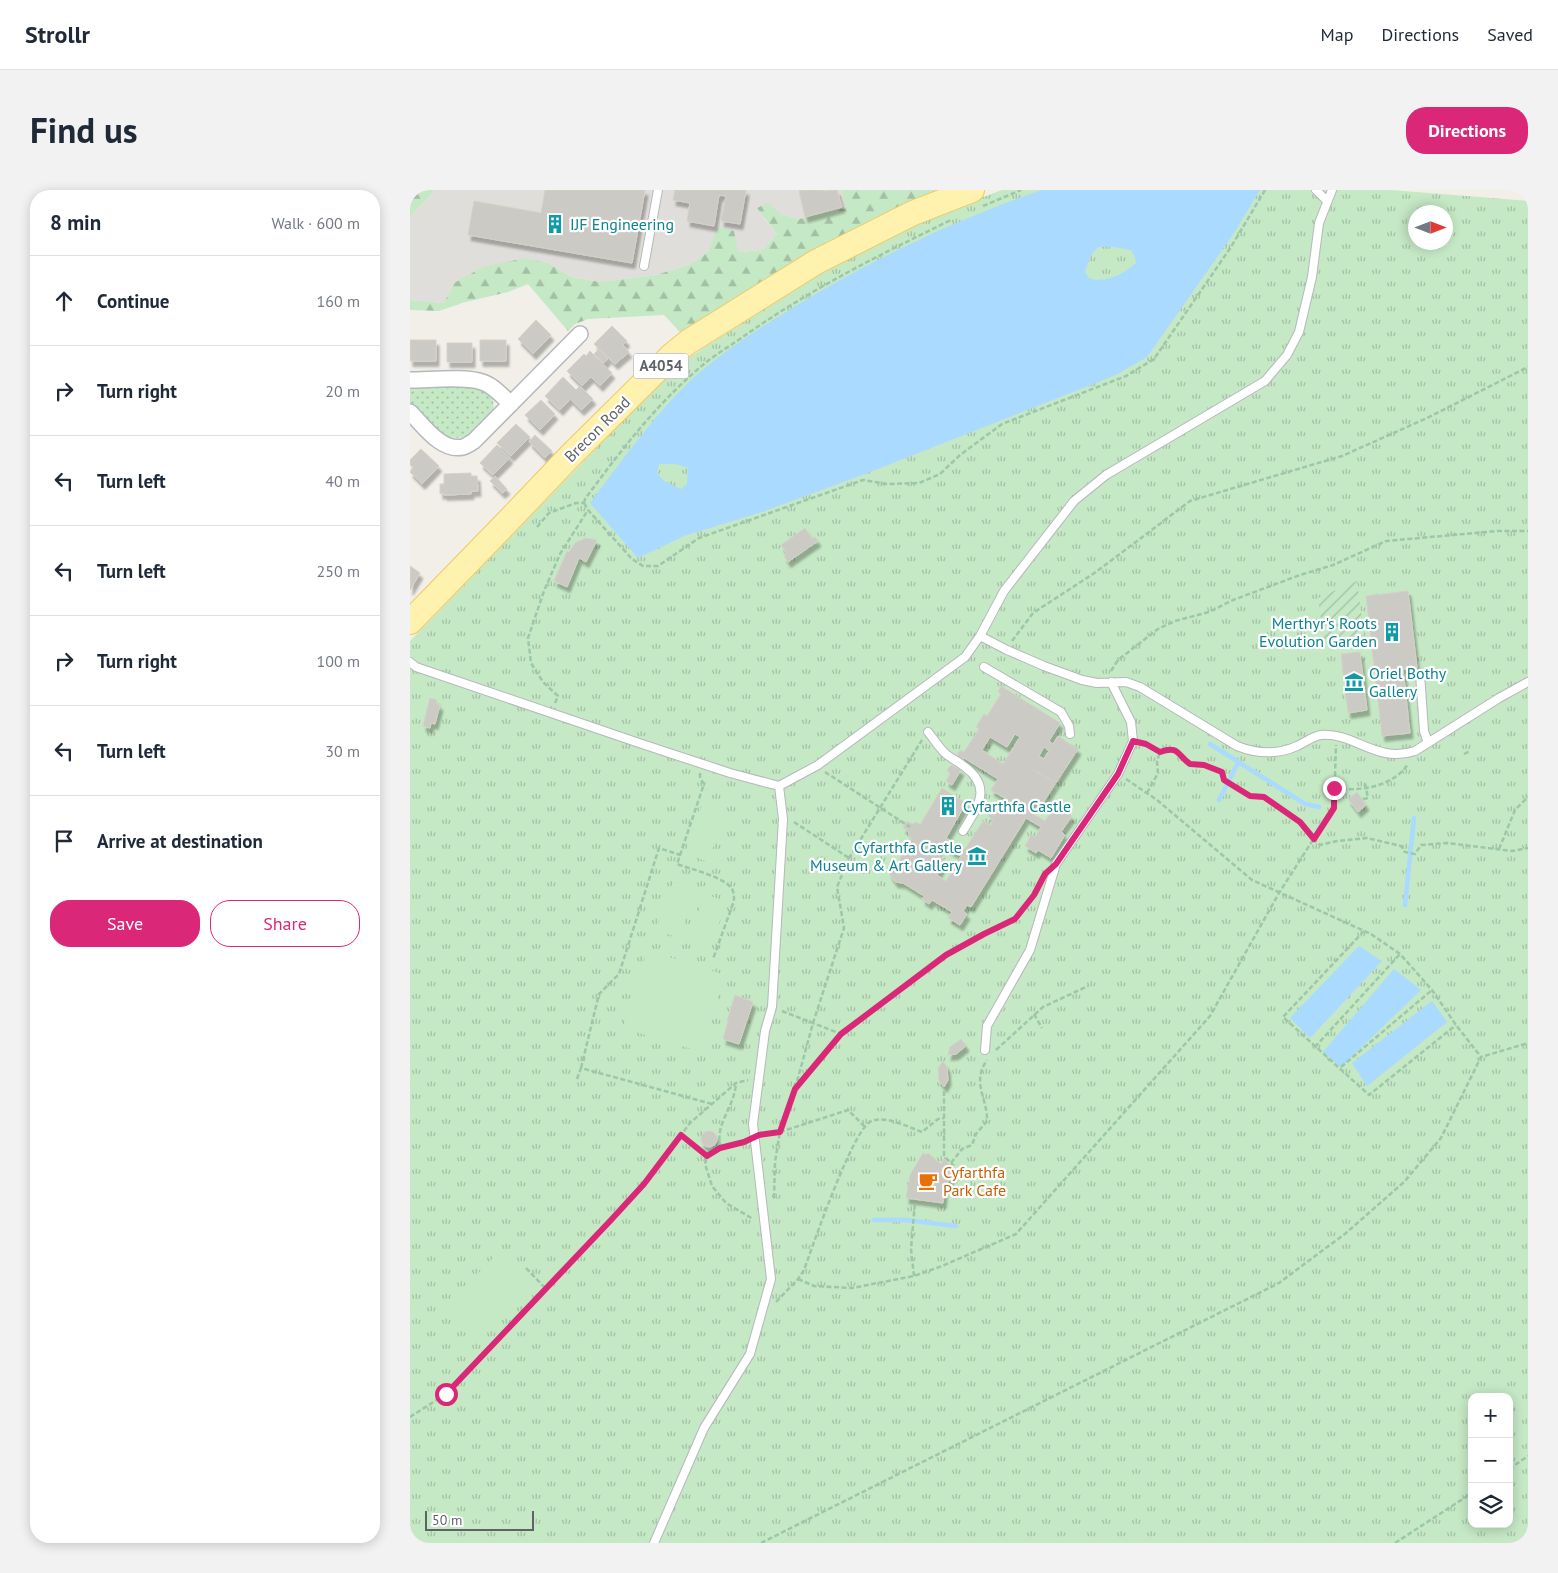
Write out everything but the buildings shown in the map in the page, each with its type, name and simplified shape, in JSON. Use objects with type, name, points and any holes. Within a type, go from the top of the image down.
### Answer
[{"type":"main road","name":"Brecon Road","points":[[410,622],[571,455],[682,346],[816,262],[913,213],[976,199]]},
{"type":"street","points":[[410,412],[441,442],[451,447],[464,447],[474,441],[580,334]]},
{"type":"street","points":[[410,380],[470,379],[483,382],[495,389],[511,404]]},
{"type":"lane","points":[[644,266],[658,190]]},
{"type":"lane","points":[[1316,190],[1327,202]]},
{"type":"lane","points":[[410,662],[416,667],[642,744],[730,773],[778,786],[818,765],[965,656],[980,636],[1004,591],[1074,501],[1106,475],[1265,382],[1287,356],[1299,332],[1312,277],[1319,222],[1332,190]]},
{"type":"lane","points":[[980,636],[1014,654],[1075,677],[1097,683],[1110,678],[1140,686],[1228,741],[1247,750],[1271,753],[1283,751],[1320,735],[1349,740],[1363,747],[1391,754],[1406,754],[1428,743],[1528,682]]},
{"type":"lane","points":[[984,666],[1061,712],[1069,726],[1070,734]]},
{"type":"lane","points":[[1420,674],[1424,731],[1428,743]]},
{"type":"lane","points":[[988,1053],[987,1026],[1030,950],[1056,864],[1118,774],[1133,741],[1131,722],[1110,678]]},
{"type":"lane","points":[[928,732],[945,753],[977,778],[981,792],[977,808],[963,831]]},
{"type":"lane","points":[[654,1543],[704,1428],[750,1354],[771,1279],[752,1124],[765,1031],[772,1007],[783,819],[778,786]]},
{"type":"path","points":[[976,199],[1021,190]]},
{"type":"path","points":[[584,503],[588,510],[632,559],[643,566],[658,566],[699,538],[863,480],[887,484],[919,483],[940,474],[960,455],[1002,424],[1126,376],[1154,359],[1231,247],[1265,190]]},
{"type":"path","points":[[584,503],[602,475],[650,416],[698,369],[786,307],[855,268],[956,218]]},
{"type":"path","points":[[1010,644],[1033,613],[1096,572],[1190,501],[1342,456],[1427,418],[1528,367]]},
{"type":"path","points":[[537,527],[549,513],[576,503],[584,503]]},
{"type":"path","points":[[552,712],[558,696],[543,682],[531,663],[528,638],[544,591],[560,554],[588,510]]},
{"type":"path","points":[[1110,678],[1118,660],[1158,629],[1175,620],[1208,612],[1233,600],[1333,565],[1386,541],[1497,531],[1528,531]]},
{"type":"path","points":[[774,1201],[775,1162],[780,1132],[844,928],[837,887],[849,858],[879,807],[928,732]]},
{"type":"path","points":[[1133,741],[1146,744],[1160,752]]},
{"type":"path","points":[[798,1279],[814,1286],[852,1288],[914,1276],[1016,1234],[1210,1016],[1279,893],[1334,808],[1336,742]]},
{"type":"path","points":[[1147,793],[1158,772],[1157,756],[1160,752],[1168,749],[1175,750],[1190,764],[1204,765],[1222,772],[1224,780],[1250,796],[1264,797],[1300,822],[1320,845],[1367,838],[1401,846],[1405,852],[1415,854],[1421,845],[1448,843],[1512,851],[1528,848]]},
{"type":"path","points":[[1464,754],[1470,751]]},
{"type":"path","points":[[702,763],[700,778],[704,784],[677,864],[723,881],[731,887],[734,900],[713,959]]},
{"type":"path","points":[[1334,788],[1349,790],[1388,782],[1403,772],[1408,764]]},
{"type":"path","points":[[818,765],[822,771],[910,827]]},
{"type":"path","points":[[1118,774],[1157,800],[1252,880],[1364,930],[1400,954],[1432,990],[1481,1057]]},
{"type":"path","points":[[1363,799],[1368,798],[1366,785]]},
{"type":"path","points":[[1498,849],[1515,810],[1528,797]]},
{"type":"path","points":[[783,819],[789,819],[849,858]]},
{"type":"path","points":[[577,1079],[598,994],[619,974],[659,848],[680,854]]},
{"type":"path","points":[[795,1089],[841,1034],[946,955],[1015,919],[1038,888]]},
{"type":"path","points":[[1364,930],[1283,1018],[1369,1095],[1456,1025]]},
{"type":"path","points":[[1315,1047],[1400,954]]},
{"type":"path","points":[[995,1051],[1043,1007],[1088,986]]},
{"type":"path","points":[[1341,1067],[1432,990]]},
{"type":"path","points":[[772,1007],[841,1034]]},
{"type":"path","points":[[1034,1014],[1042,1028]]},
{"type":"path","points":[[761,1543],[1279,1283],[1346,1233],[1404,1182],[1441,1138],[1481,1057],[1528,1043]]},
{"type":"path","points":[[951,1163],[962,1149],[972,1145],[976,1134],[987,1121],[988,1114],[981,1095],[980,1076],[988,1053]]},
{"type":"path","points":[[581,1068],[712,1104]]},
{"type":"path","points":[[410,1417],[446,1394],[546,1289],[644,1184],[690,1123],[736,1083],[758,1078]]},
{"type":"path","points":[[720,1148],[719,1136],[722,1124],[736,1092],[736,1083]]},
{"type":"path","points":[[944,1091],[944,1156],[954,1166]]},
{"type":"path","points":[[764,1223],[726,1203],[712,1186],[705,1164],[707,1156],[720,1148],[744,1142],[754,1137],[780,1132],[848,1110],[865,1127]]},
{"type":"path","points":[[760,1320],[804,1270],[850,1153],[858,1136],[865,1127],[871,1121],[890,1120],[922,1132],[938,1119],[944,1118]]},
{"type":"path","points":[[681,1135],[707,1156]]},
{"type":"path","points":[[914,1276],[911,1249],[915,1202]]},
{"type":"path","points":[[526,1268],[546,1289]]},
{"type":"path","points":[[1513,1466],[1528,1456]]},
{"type":"path","points":[[1394,1543],[1468,1497]]},
{"type":"shaded area","points":[[435,190],[841,190],[846,208],[799,219],[780,214],[764,218],[777,234],[763,250],[738,252],[718,227],[709,251],[691,264],[656,275],[600,282],[572,277],[550,264],[454,283],[444,303],[410,300],[410,217]]},
{"type":"green space","points":[[410,190],[435,190],[410,217]]},
{"type":"green space","points":[[841,190],[942,190],[681,333],[664,315],[588,319],[575,324],[568,331],[528,284],[508,292],[462,303],[439,311],[410,310],[410,300],[444,303],[454,283],[483,267],[525,258],[550,264],[572,277],[600,282],[656,275],[691,264],[709,251],[717,227],[734,231],[738,252],[763,250],[777,234],[757,208],[768,203],[780,214],[799,219],[846,208]]},
{"type":"green space","points":[[1002,190],[1391,190],[1528,201],[1528,1543],[410,1543],[410,641],[671,371],[703,348],[833,266],[888,237],[949,210]]},
{"type":"green space","points":[[472,385],[486,391],[492,399],[493,409],[482,427],[472,434],[461,437],[444,435],[428,423],[410,404],[410,387]]},
{"type":"green space","points":[[1357,581],[1364,635],[1324,640],[1318,598]]},
{"type":"green space","points":[[702,805],[725,813],[708,862],[685,853]]},
{"type":"green space","points":[[673,882],[696,890],[679,938],[656,930]]},
{"type":"green space","points":[[705,894],[727,902],[709,950],[687,942]]},
{"type":"green space","points":[[647,950],[725,975],[701,1052],[623,1028]]},
{"type":"green space","points":[[498,1253],[530,1284],[478,1337],[446,1306]]},
{"type":"water","points":[[1042,190],[1260,190],[1234,233],[1147,357],[1116,375],[865,474],[762,512],[684,536],[638,558],[590,503],[661,411],[699,373],[735,345],[847,276],[943,229]],"holes":[[[1098,247],[1131,250],[1136,263],[1114,277],[1101,280],[1089,278],[1085,272],[1090,257]],[[659,464],[675,464],[688,468],[687,484],[681,489],[664,481],[657,473]]]},
{"type":"water","points":[[1359,946],[1382,961],[1310,1038],[1290,1018]]},
{"type":"water","points":[[1394,969],[1421,990],[1341,1067],[1323,1052]]},
{"type":"water","points":[[1432,1001],[1447,1022],[1367,1086],[1352,1063]]},
{"type":"waterway","points":[[1210,744],[1305,804],[1319,807]]},
{"type":"waterway","points":[[1219,800],[1238,763]]},
{"type":"waterway","points":[[1405,905],[1414,818]]},
{"type":"waterway","points":[[874,1220],[906,1220],[956,1226]]},
{"type":"place","name":"IJF Engineering","points":[[555,224]]},
{"type":"place","name":"Merthyr's Roots Evolution Garden","points":[[1392,632]]},
{"type":"place","name":"Oriel Bothy Gallery","points":[[1354,682]]},
{"type":"place","name":"Cyfarthfa Castle","points":[[948,806]]},
{"type":"place","name":"Cyfarthfa Castle Museum & Art Gallery","points":[[977,856]]},
{"type":"place","name":"Cyfarthfa Park Cafe","points":[[928,1181]]},
{"type":"route","points":[[446,1394],[644,1184],[681,1135],[707,1156],[720,1148],[744,1142],[759,1135],[780,1132],[795,1089],[841,1034],[946,955],[1015,919],[1034,895],[1045,874],[1056,864],[1118,774],[1133,741],[1146,744],[1160,752],[1168,749],[1175,750],[1190,764],[1204,765],[1222,772],[1224,780],[1250,796],[1264,797],[1300,822],[1314,839],[1334,808],[1334,788]]}]
